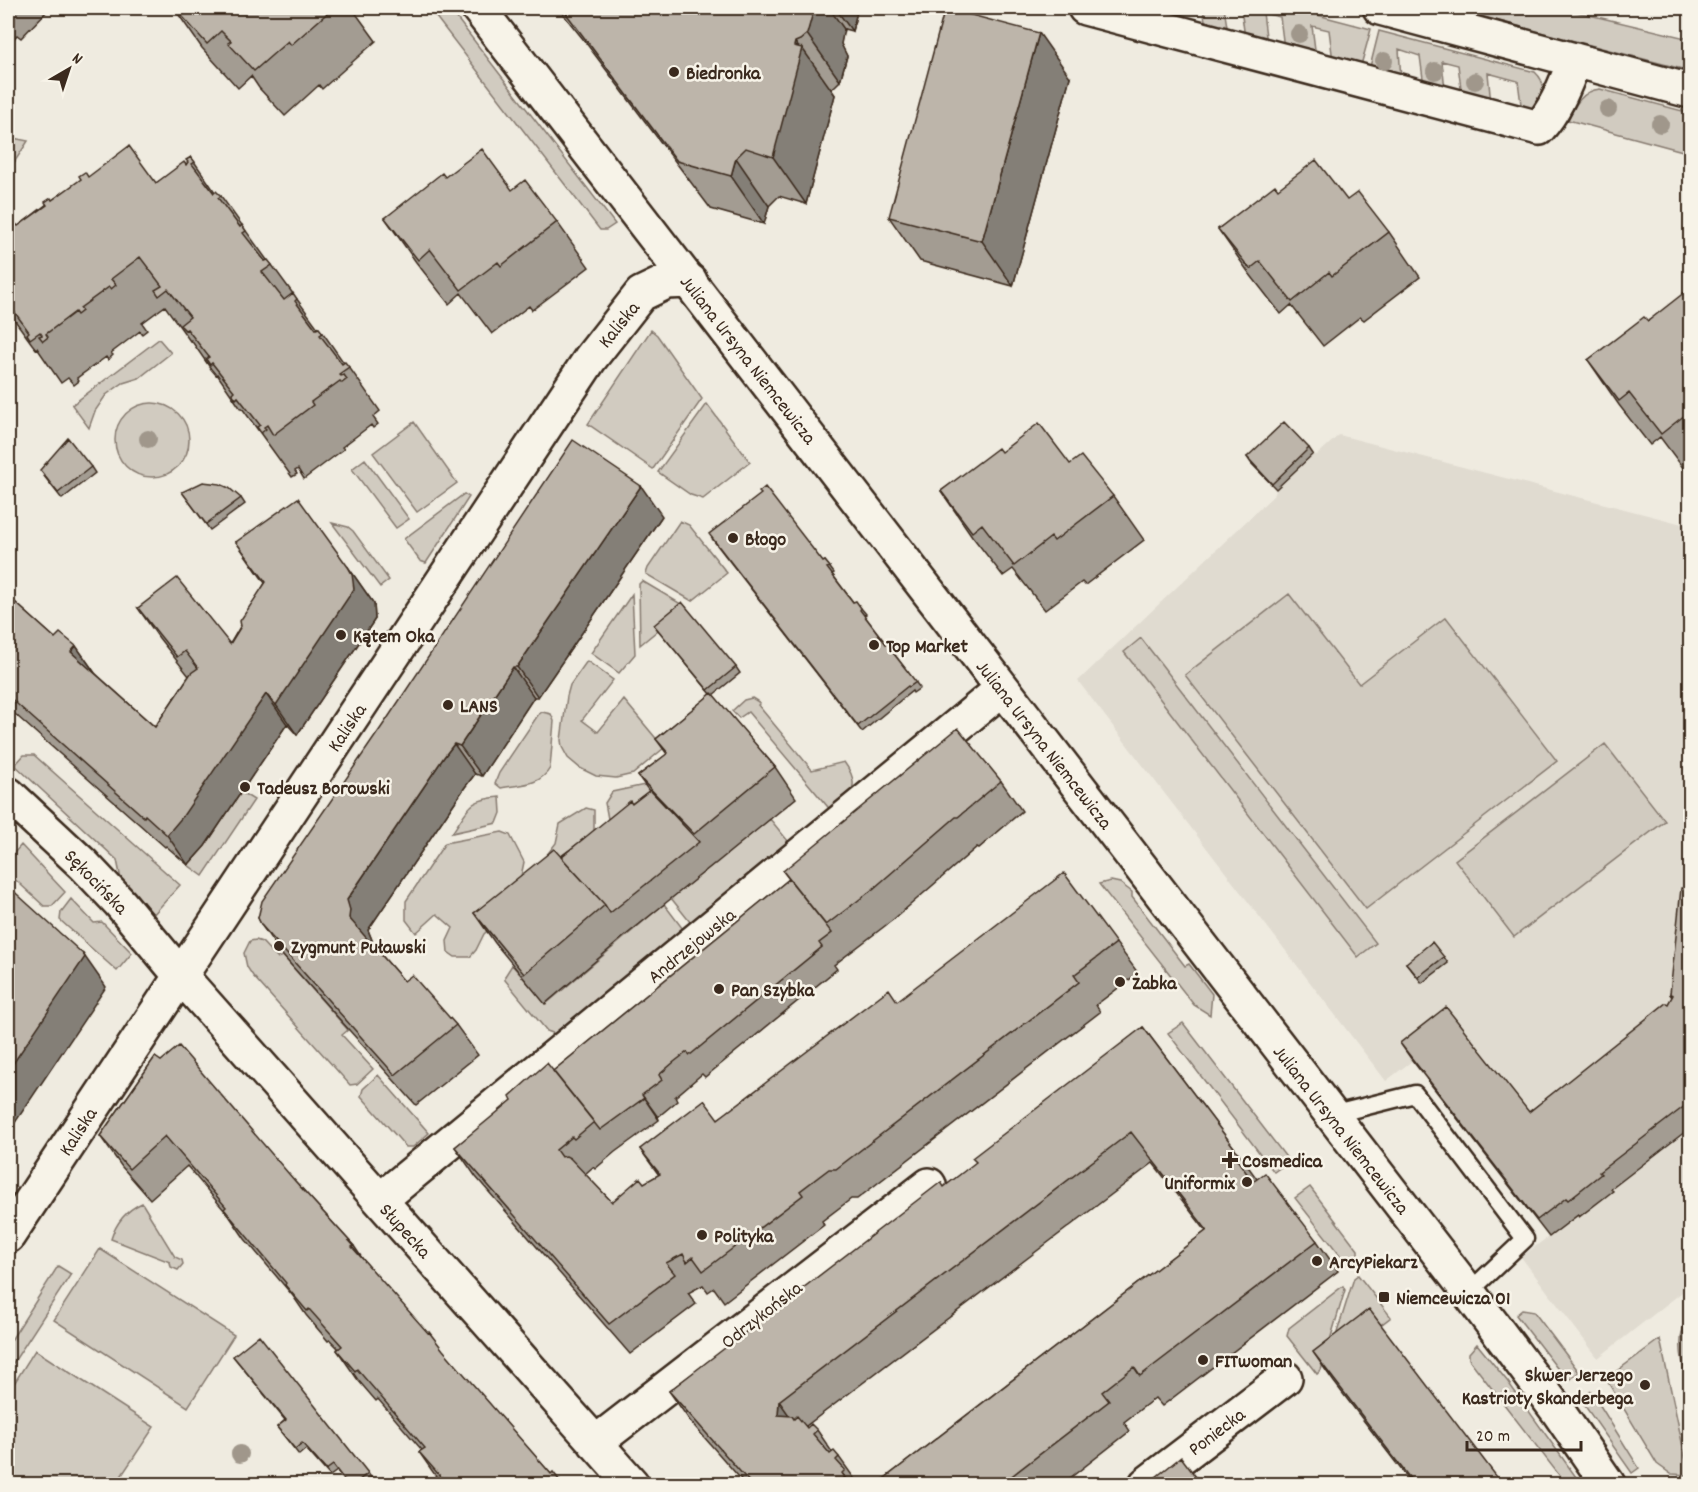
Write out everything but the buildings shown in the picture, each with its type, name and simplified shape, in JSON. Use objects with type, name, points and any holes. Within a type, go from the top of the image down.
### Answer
[{"type":"street","name":"Juliana Ursyna Niemcewicza","points":[[478,8],[1468,1293],[1557,1410],[1608,1485]]},
{"type":"street","points":[[1085,8],[1539,128],[1556,104],[1575,60]]},
{"type":"street","points":[[1380,8],[1690,91]]},
{"type":"street","name":"Kaliska","points":[[8,1236],[590,359],[641,294],[666,282],[690,282]]},
{"type":"street","name":"Andrzejowska","points":[[380,1200],[1002,689]]},
{"type":"street","name":"Sękocińska","points":[[8,794],[120,903],[180,975]]},
{"type":"street","name":"Słupecka","points":[[180,975],[632,1485]]},
{"type":"street","name":"Odrzykońska","points":[[595,1443],[929,1185]]},
{"type":"street","name":"Poniecka","points":[[1146,1485],[1285,1378]]},
{"type":"lane","points":[[1331,1115],[1415,1094],[1525,1239],[1468,1293]]},
{"type":"shaded area","points":[[429,8],[449,8],[615,224],[606,230],[600,230]]},
{"type":"shaded area","points":[[1203,8],[1224,8],[1228,33],[1206,27]]},
{"type":"shaded area","points":[[1241,8],[1291,8],[1371,29],[1360,69],[1333,61],[1329,30],[1312,26],[1316,57],[1284,48],[1280,17],[1263,13],[1267,44],[1245,38]]},
{"type":"shaded area","points":[[1448,8],[1560,8],[1690,39],[1690,71]]},
{"type":"shaded area","points":[[1379,31],[1535,72],[1543,84],[1542,96],[1535,106],[1522,112],[1518,81],[1488,73],[1491,104],[1462,96],[1458,65],[1442,61],[1445,91],[1424,86],[1420,56],[1399,49],[1401,79],[1369,71]]},
{"type":"shaded area","points":[[1600,89],[1690,113],[1690,153],[1568,120],[1576,104],[1584,96]]},
{"type":"shaded area","points":[[8,137],[28,141],[8,172]]},
{"type":"shaded area","points":[[651,330],[657,335],[702,399],[653,469],[588,424]]},
{"type":"shaded area","points":[[159,339],[171,353],[139,378],[123,383],[106,395],[95,411],[89,428],[72,405]]},
{"type":"shaded area","points":[[152,403],[166,406],[178,414],[186,426],[189,440],[186,454],[178,466],[166,474],[152,477],[138,474],[126,466],[118,454],[115,440],[118,426],[126,414],[138,406]]},
{"type":"shaded area","points":[[707,404],[750,462],[703,499],[691,495],[658,472]]},
{"type":"shaded area","points":[[414,422],[457,483],[417,512],[373,453]]},
{"type":"shaded area","points":[[1339,435],[1690,526],[1690,1286],[1598,1358],[1521,1257],[1548,1237],[1412,1061],[1386,1081],[1078,681],[1275,494],[1276,489],[1313,454],[1317,455]]},
{"type":"shaded area","points":[[365,459],[409,519],[396,528],[352,469]]},
{"type":"shaded area","points":[[464,494],[469,497],[426,563],[420,561],[404,539]]},
{"type":"shaded area","points":[[680,521],[689,525],[727,573],[692,601],[646,574]]},
{"type":"shaded area","points":[[332,523],[348,527],[353,531],[389,580],[380,587]]},
{"type":"shaded area","points":[[642,581],[686,607],[640,645],[639,584]]},
{"type":"shaded area","points":[[632,594],[635,654],[619,673],[591,653]]},
{"type":"shaded area","points":[[1289,594],[1359,684],[1446,617],[1557,761],[1366,909],[1185,675]]},
{"type":"shaded area","points":[[1141,638],[1376,943],[1358,957],[1124,652]]},
{"type":"shaded area","points":[[587,661],[613,680],[582,720],[598,732],[624,700],[664,748],[633,774],[616,778],[596,776],[580,768],[568,758],[562,747],[561,740],[570,685]]},
{"type":"shaded area","points":[[752,698],[760,703],[758,705],[812,770],[844,762],[852,777],[852,789],[833,813],[748,712],[739,718],[732,711],[744,700]]},
{"type":"shaded area","points":[[542,712],[551,714],[554,721],[550,768],[546,774],[535,781],[501,788],[495,783],[499,773]]},
{"type":"shaded area","points":[[1605,744],[1665,821],[1514,937],[1455,860]]},
{"type":"shaded area","points":[[24,755],[34,755],[180,885],[152,916],[123,889],[117,860],[15,765]]},
{"type":"shaded area","points":[[654,783],[661,792],[608,819],[605,803],[612,792]]},
{"type":"shaded area","points":[[241,792],[254,800],[203,876],[188,865]]},
{"type":"shaded area","points":[[500,797],[501,813],[497,823],[452,833],[470,806],[481,800]]},
{"type":"shaded area","points":[[586,808],[594,810],[594,841],[555,865],[546,856],[556,843],[560,824]]},
{"type":"shaded area","points":[[770,819],[792,846],[694,927],[671,898]]},
{"type":"shaded area","points":[[502,832],[510,835],[524,862],[515,905],[484,934],[470,957],[455,957],[448,952],[447,941],[453,928],[437,914],[416,933],[406,920],[406,901],[445,843]]},
{"type":"shaded area","points":[[21,845],[65,892],[52,906],[44,906],[8,873],[8,860]]},
{"type":"shaded area","points":[[1111,881],[1120,883],[1132,892],[1132,897],[1185,966],[1189,964],[1212,994],[1210,1015],[1194,1005],[1099,884]]},
{"type":"shaded area","points":[[71,899],[94,923],[102,922],[132,953],[117,971],[60,920],[61,912]]},
{"type":"shaded area","points":[[664,904],[686,933],[558,1035],[547,1031],[505,980],[512,965],[546,1004]]},
{"type":"shaded area","points":[[250,941],[262,942],[277,958],[283,956],[348,1030],[342,1035],[373,1069],[357,1084],[350,1085],[253,976],[247,967],[244,953]]},
{"type":"shaded area","points":[[1183,1023],[1289,1161],[1274,1172],[1168,1033]]},
{"type":"shaded area","points":[[378,1075],[429,1133],[413,1147],[406,1147],[361,1096],[363,1089]]},
{"type":"shaded area","points":[[1310,1187],[1358,1250],[1358,1256],[1347,1264],[1295,1198]]},
{"type":"shaded area","points":[[142,1203],[175,1257],[182,1260],[183,1264],[178,1270],[171,1267],[170,1262],[111,1239],[123,1218]]},
{"type":"shaded area","points":[[100,1249],[234,1335],[188,1407],[54,1320]]},
{"type":"shaded area","points":[[58,1266],[71,1274],[8,1371],[8,1345]]},
{"type":"shaded area","points":[[1358,1275],[1391,1317],[1330,1364],[1330,1355],[1354,1278]]},
{"type":"shaded area","points":[[1343,1286],[1345,1290],[1321,1370],[1317,1374],[1287,1336],[1289,1328]]},
{"type":"shaded area","points":[[1522,1310],[1534,1312],[1579,1372],[1571,1379],[1564,1377],[1516,1315]]},
{"type":"shaded area","points":[[1690,1315],[1690,1396],[1681,1355],[1681,1344],[1682,1334]]},
{"type":"shaded area","points":[[1660,1339],[1689,1475],[1671,1474],[1657,1464],[1606,1379]]},
{"type":"shaded area","points":[[1477,1344],[1508,1382],[1581,1484],[1566,1484],[1469,1359],[1469,1353]]},
{"type":"shaded area","points":[[35,1350],[154,1427],[116,1484],[8,1484],[8,1393]]},
{"type":"shaded area","points":[[1591,1391],[1639,1468],[1632,1473],[1580,1399]]},
{"type":"place","name":"Biedronka","points":[[674,72]]},
{"type":"place","name":"Błogo","points":[[733,538]]},
{"type":"place","name":"Kątem Oka","points":[[341,635]]},
{"type":"place","name":"Top Market","points":[[874,645]]},
{"type":"place","name":"LANS","points":[[448,705]]},
{"type":"place","name":"Tadeusz Borowski","points":[[245,787]]},
{"type":"place","name":"Zygmunt Puławski","points":[[279,946]]},
{"type":"place","name":"Żabka","points":[[1120,982]]},
{"type":"place","name":"Pan Szybka","points":[[719,989]]},
{"type":"place","name":"Cosmedica","points":[[1230,1160]]},
{"type":"place","name":"Uniformix","points":[[1247,1182]]},
{"type":"place","name":"Polityka","points":[[702,1235]]},
{"type":"place","name":"ArcyPiekarz","points":[[1317,1261]]},
{"type":"place","name":"Niemcewicza 01","points":[[1384,1297]]},
{"type":"place","name":"FITwoman","points":[[1203,1360]]},
{"type":"place","name":"Skwer Jerzego Kastrioty Skanderbega","points":[[1645,1385]]}]
